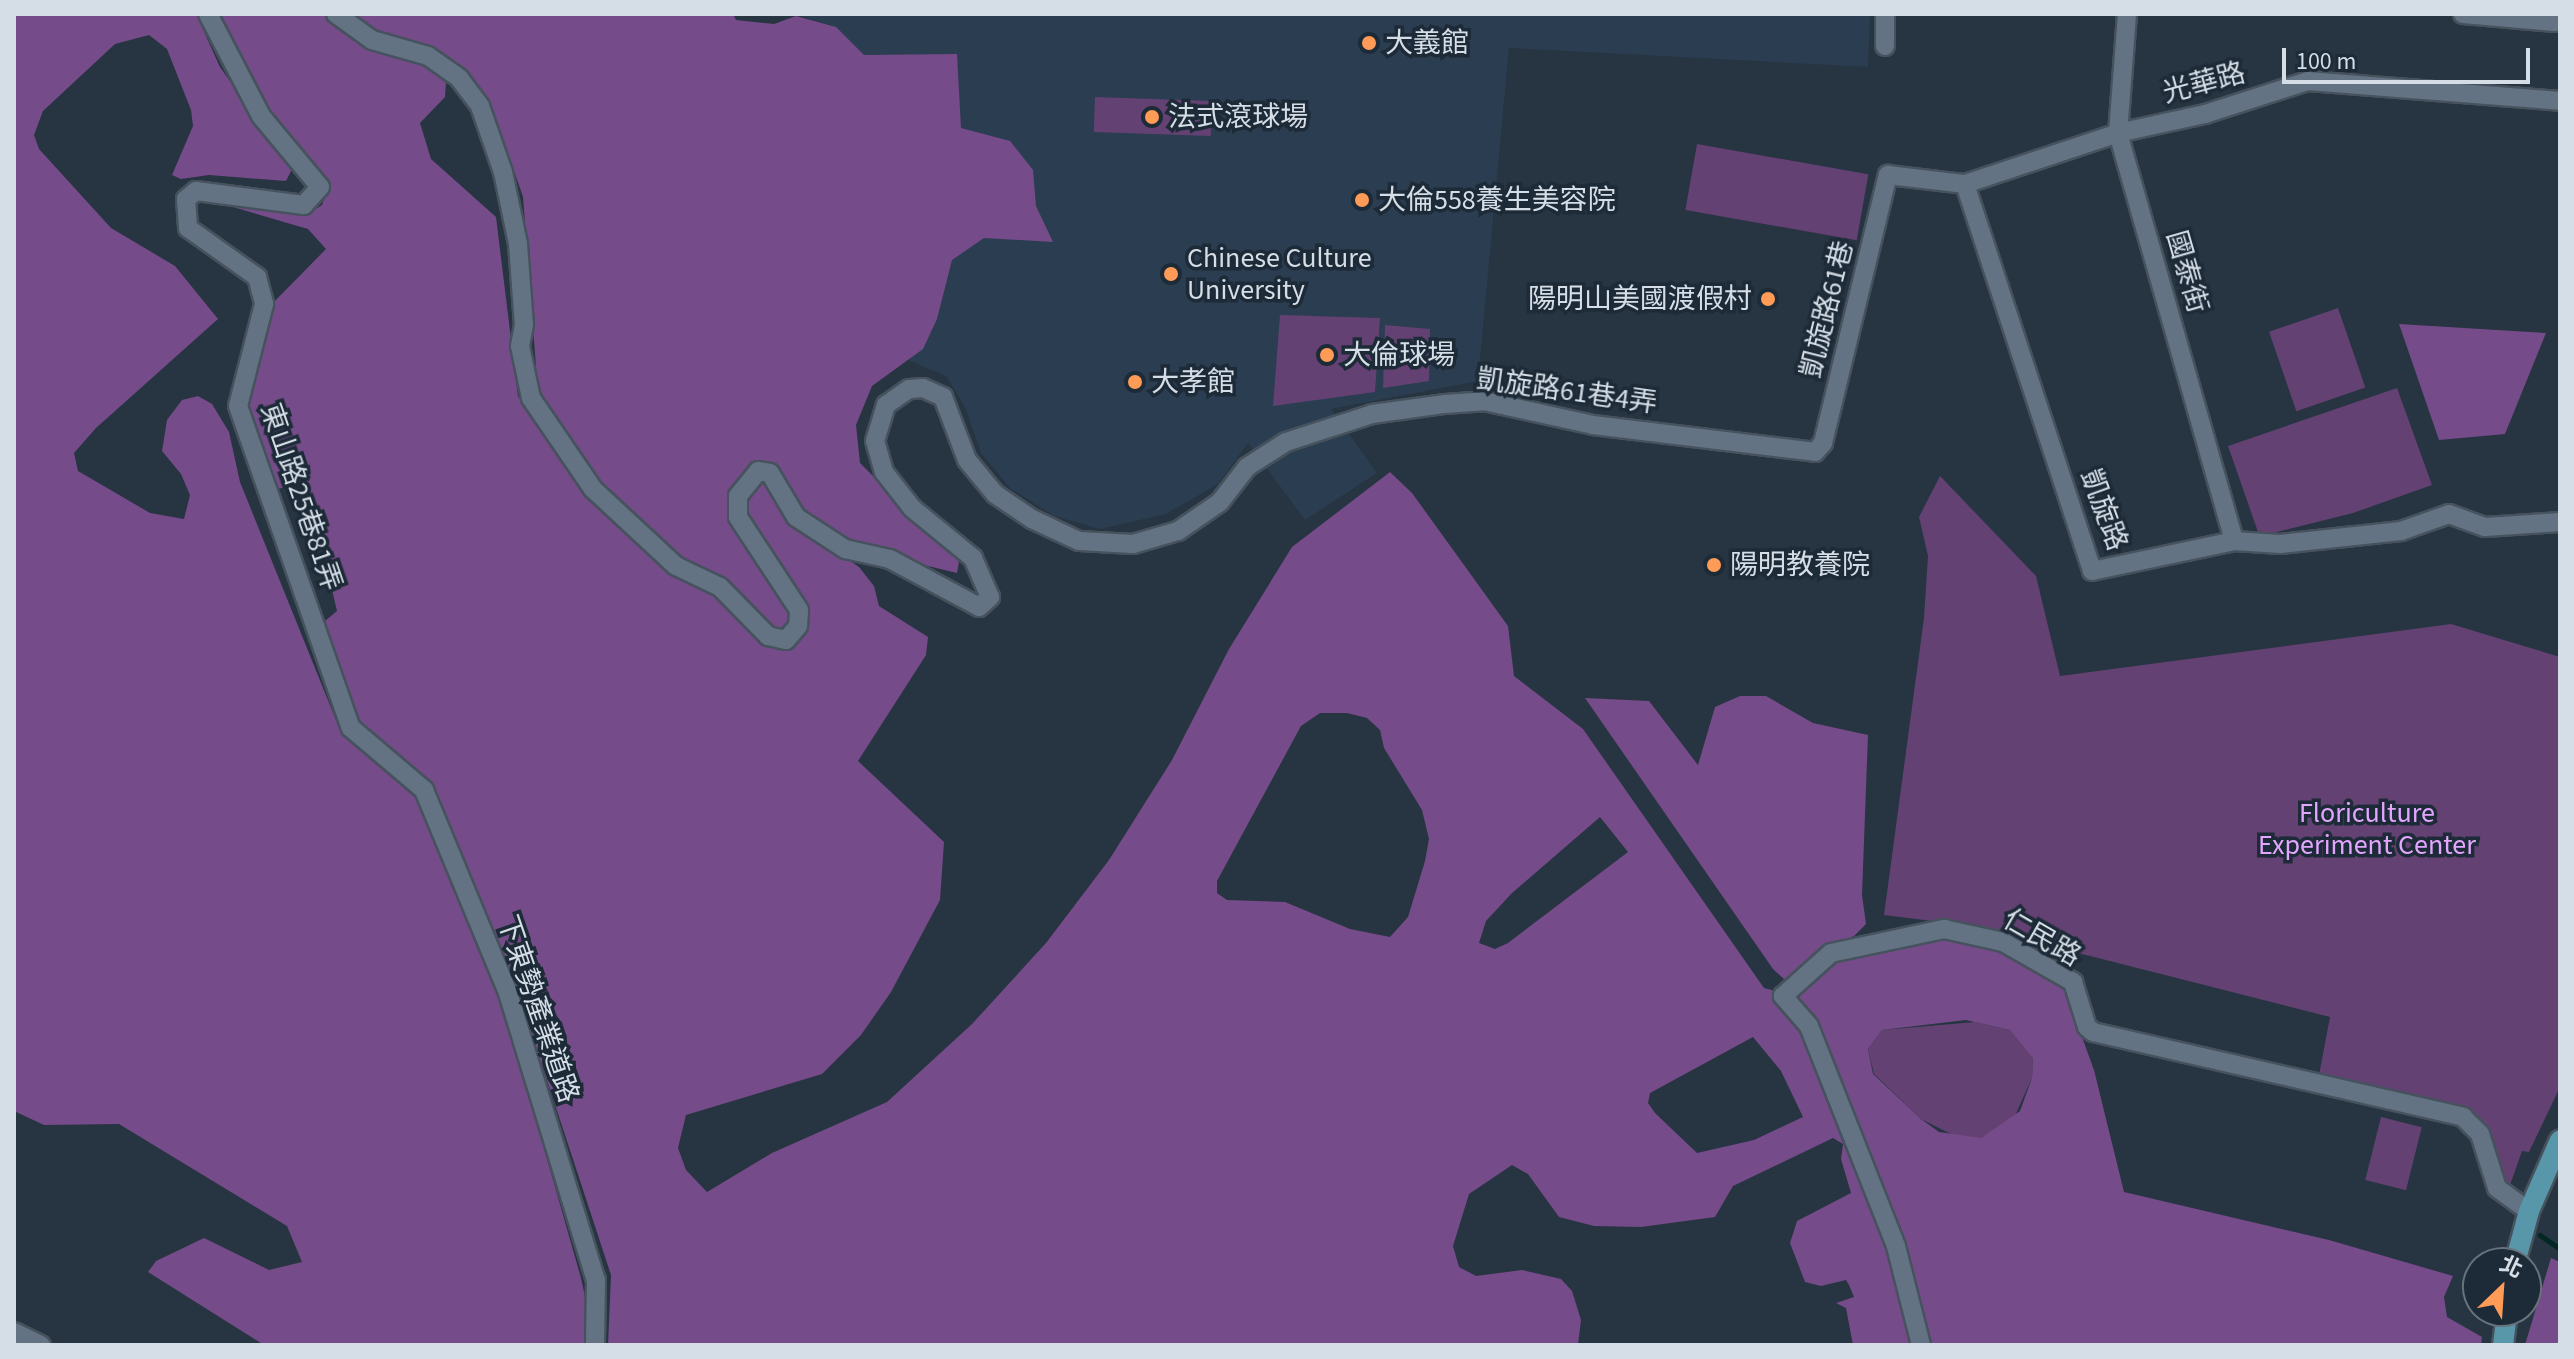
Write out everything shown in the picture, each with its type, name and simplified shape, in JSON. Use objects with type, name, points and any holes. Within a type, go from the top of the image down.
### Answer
[{"type":"main road","points":[[2519,1247],[2529,1211],[2557,1153]]},
{"type":"street","name":"東山路25巷81弄","points":[[208,14],[261,116],[320,187],[304,205],[196,191],[183,209],[188,228],[257,277],[264,304],[238,406],[351,728]]},
{"type":"street","name":"凱旋路61巷4弄","points":[[336,14],[372,40],[428,56],[459,78],[480,106],[503,172],[518,244],[524,325],[520,346],[531,398],[593,489],[676,566],[720,587],[768,636],[786,640],[798,626],[799,610],[738,517],[738,496],[758,471],[770,473],[796,517],[845,549],[890,559],[979,607],[990,597],[973,558],[912,508],[884,472],[875,441],[886,405],[909,389],[923,388],[943,397],[967,460],[995,494],[1032,519],[1079,541],[1133,544],[1178,531],[1220,502],[1247,467],[1286,442],[1372,414],[1445,404],[1484,401],[1593,425],[1815,452]]},
{"type":"street","points":[[1885,14],[1885,46]]},
{"type":"street","name":"國泰街","points":[[2127,14],[2118,133],[2234,541]]},
{"type":"street","points":[[2463,14],[2555,22],[2560,15]]},
{"type":"street","name":"光華路","points":[[1965,184],[2118,133],[2205,114],[2308,81],[2334,79],[2560,101]]},
{"type":"street","name":"凱旋路61巷","points":[[1815,452],[1823,443],[1888,175],[1965,184]]},
{"type":"street","name":"凱旋路","points":[[1965,184],[2092,571],[2234,541],[2280,544],[2401,531],[2449,514],[2485,527],[2560,522]]},
{"type":"street","name":"下東勢產業道路","points":[[351,728],[424,790],[508,993],[596,1280],[595,1345]]},
{"type":"street","name":"仁民路","points":[[1921,1345],[1896,1246],[1827,1070],[1809,1026],[1783,996],[1831,953],[1944,929],[2003,942],[2073,982],[2087,1027],[2093,1032],[2463,1117],[2480,1134],[2497,1188],[2529,1211]]},
{"type":"street","points":[[14,1332],[41,1345]]},
{"type":"shaded area","points":[[14,14],[196,14],[220,67],[292,169],[286,181],[209,175],[181,179],[172,175],[193,126],[191,110],[167,49],[149,35],[115,44],[43,111],[34,135],[39,149],[111,228],[175,266],[218,319],[96,428],[74,453],[78,471],[150,513],[184,519],[190,495],[181,474],[162,451],[167,420],[182,400],[198,396],[212,404],[229,432],[240,482],[342,735],[417,799],[500,994],[581,1278],[592,1329],[590,1345],[264,1345],[148,1272],[156,1261],[204,1238],[269,1270],[302,1262],[287,1226],[119,1124],[44,1125],[14,1111]]},
{"type":"shaded area","points":[[217,14],[322,14],[385,54],[436,68],[446,81],[445,97],[420,123],[431,159],[496,217],[518,396],[590,496],[715,593],[762,642],[803,631],[743,515],[749,484],[766,479],[791,520],[859,567],[874,586],[879,606],[928,637],[926,655],[858,761],[944,842],[940,900],[891,992],[861,1035],[822,1074],[686,1115],[678,1148],[686,1170],[707,1192],[772,1153],[887,1102],[972,1024],[1046,943],[1109,860],[1172,760],[1229,649],[1292,547],[1390,472],[1412,493],[1508,626],[1514,676],[1583,729],[1764,988],[1795,996],[1836,959],[1949,936],[2003,949],[2063,985],[2094,1070],[2124,1192],[2329,1240],[2453,1276],[2444,1297],[2447,1317],[2482,1337],[2481,1345],[1853,1345],[1846,1308],[1836,1303],[1854,1297],[1846,1280],[1821,1286],[1805,1282],[1790,1243],[1797,1221],[1851,1193],[1841,1159],[1843,1144],[1833,1138],[1733,1186],[1715,1217],[1641,1227],[1594,1226],[1559,1217],[1528,1174],[1512,1165],[1469,1194],[1453,1246],[1459,1267],[1476,1276],[1522,1270],[1561,1279],[1572,1291],[1581,1320],[1578,1345],[608,1345],[611,1275],[519,995],[434,788],[361,724],[325,621],[337,611],[309,490],[300,486],[274,489],[248,404],[270,306],[326,249],[308,229],[233,207],[308,214],[322,205],[328,187],[257,93]],"holes":[[[1320,713],[1347,713],[1367,718],[1380,730],[1384,748],[1422,810],[1429,839],[1425,861],[1408,917],[1390,937],[1350,929],[1285,902],[1227,900],[1217,893],[1217,881],[1301,726]],[[1600,817],[1628,852],[1508,943],[1495,949],[1479,943],[1486,921],[1512,893]],[[1966,1020],[2010,1030],[2033,1058],[2032,1078],[2020,1111],[1981,1138],[1939,1132],[1921,1119],[1873,1074],[1868,1049],[1882,1030]],[[1753,1037],[1781,1071],[1803,1117],[1754,1140],[1697,1153],[1655,1113],[1648,1103],[1650,1093]]]},
{"type":"shaded area","points":[[348,14],[733,14],[736,20],[774,24],[796,16],[836,27],[864,55],[957,54],[961,128],[1010,141],[1033,170],[1036,206],[1053,242],[984,238],[952,260],[937,319],[923,349],[872,386],[856,425],[860,463],[959,562],[957,573],[845,546],[799,513],[774,471],[734,494],[792,610],[792,623],[783,633],[769,630],[681,562],[602,486],[538,393],[523,197],[497,121],[466,73],[436,52],[382,33]]},
{"type":"shaded area","name":"Chinese Culture University","points":[[794,14],[1870,14],[1868,67],[1509,48],[1478,381],[1331,409],[1377,473],[1305,520],[1248,443],[1218,484],[1166,514],[1100,529],[1054,516],[1010,488],[981,453],[965,407],[946,376],[910,361],[887,327],[836,27]]},
{"type":"shaded area","points":[[2399,324],[2546,333],[2505,434],[2439,440]]},
{"type":"shaded area","points":[[1740,696],[1766,696],[1813,723],[1868,735],[1862,895],[1866,924],[1854,936],[1823,949],[1786,981],[1773,969],[1585,698],[1649,701],[1698,765],[1715,707]]},
{"type":"shaded area","points":[[2551,1258],[2560,1262],[2560,1345],[2525,1345],[2530,1327],[2542,1327],[2542,1288]]},
{"type":"green space","name":"法式滾球場","points":[[1095,97],[1212,101],[1211,136],[1094,132]]},
{"type":"green space","points":[[1697,144],[1868,174],[1857,240],[1685,210]]},
{"type":"green space","points":[[2338,308],[2365,387],[2296,411],[2269,332]]},
{"type":"green space","name":"大倫球場","points":[[1280,315],[1380,318],[1375,392],[1273,406]]},
{"type":"green space","name":"大倫球場","points":[[1385,325],[1430,329],[1429,381],[1383,388]]},
{"type":"green space","points":[[2397,388],[2432,485],[2353,513],[2269,534],[2258,532],[2228,446]]},
{"type":"green space","name":"Floriculture Experiment Center","points":[[1940,476],[2036,576],[2060,676],[2451,624],[2560,657],[2560,1087],[2529,1152],[2522,1151],[2510,1185],[2497,1169],[2487,1127],[2469,1110],[2319,1075],[2330,1017],[1972,926],[1884,915],[1924,618],[1928,556],[1919,517]]},
{"type":"green space","points":[[1975,1022],[2010,1030],[2025,1043],[2033,1058],[2032,1078],[2013,1120],[1981,1138],[1959,1138],[1921,1119],[1874,1074],[1868,1049],[1882,1030]]},
{"type":"green space","points":[[2381,1117],[2422,1127],[2406,1190],[2365,1180]]},
{"type":"waterway","points":[[2540,1235],[2560,1249]]},
{"type":"place","name":"大義館","points":[[1369,43]]},
{"type":"place","name":"法式滾球場","points":[[1152,117]]},
{"type":"place","name":"大倫558養生美容院","points":[[1362,200]]},
{"type":"place","name":"Chinese Culture University","points":[[1171,274]]},
{"type":"place","name":"陽明山美國渡假村","points":[[1768,299]]},
{"type":"place","name":"大倫球場","points":[[1327,355]]},
{"type":"place","name":"大孝館","points":[[1135,382]]},
{"type":"place","name":"陽明教養院","points":[[1714,565]]}]
